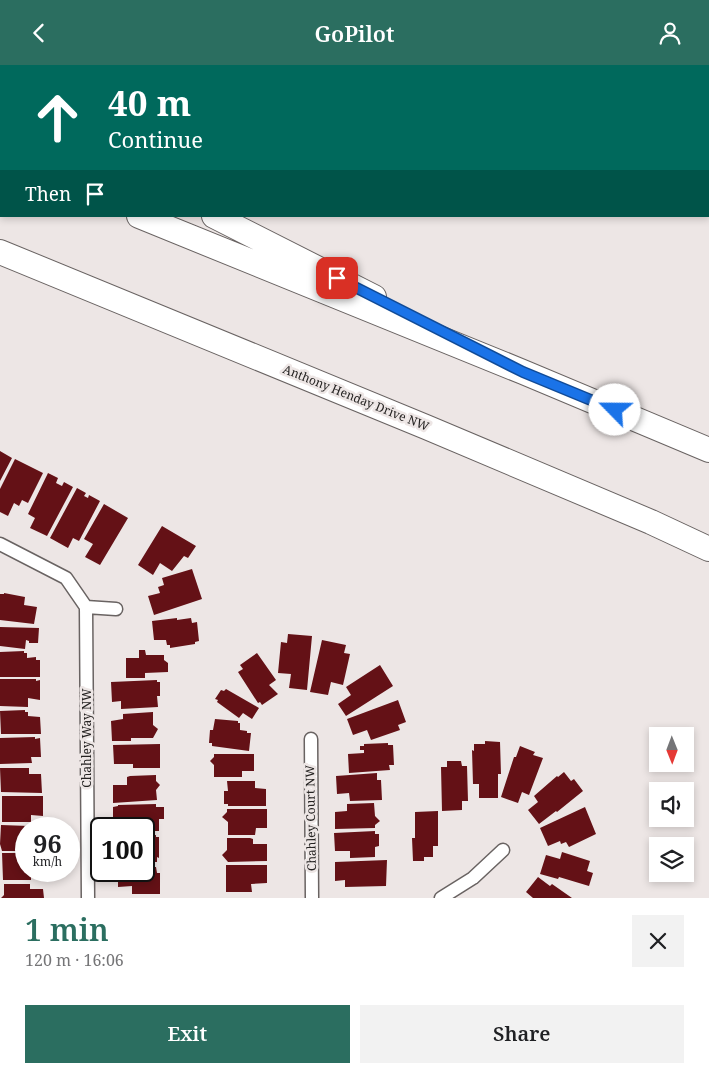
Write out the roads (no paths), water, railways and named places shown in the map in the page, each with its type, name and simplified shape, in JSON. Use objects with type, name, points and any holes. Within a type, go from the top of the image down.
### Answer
[{"type":"highway","points":[[141,217],[523,372],[709,450]]},
{"type":"highway","points":[[216,217],[523,372]]},
{"type":"highway","name":"Anthony Henday Drive NW","points":[[0,252],[435,430],[651,522],[709,549]]},
{"type":"street","points":[[0,544],[66,578],[86,607],[116,609]]},
{"type":"street","name":"Chahley Way NW","points":[[86,607],[88,898]]},
{"type":"street","name":"Chahley Court NW","points":[[311,739],[312,898]]},
{"type":"street","points":[[441,898],[473,878],[503,850]]}]
